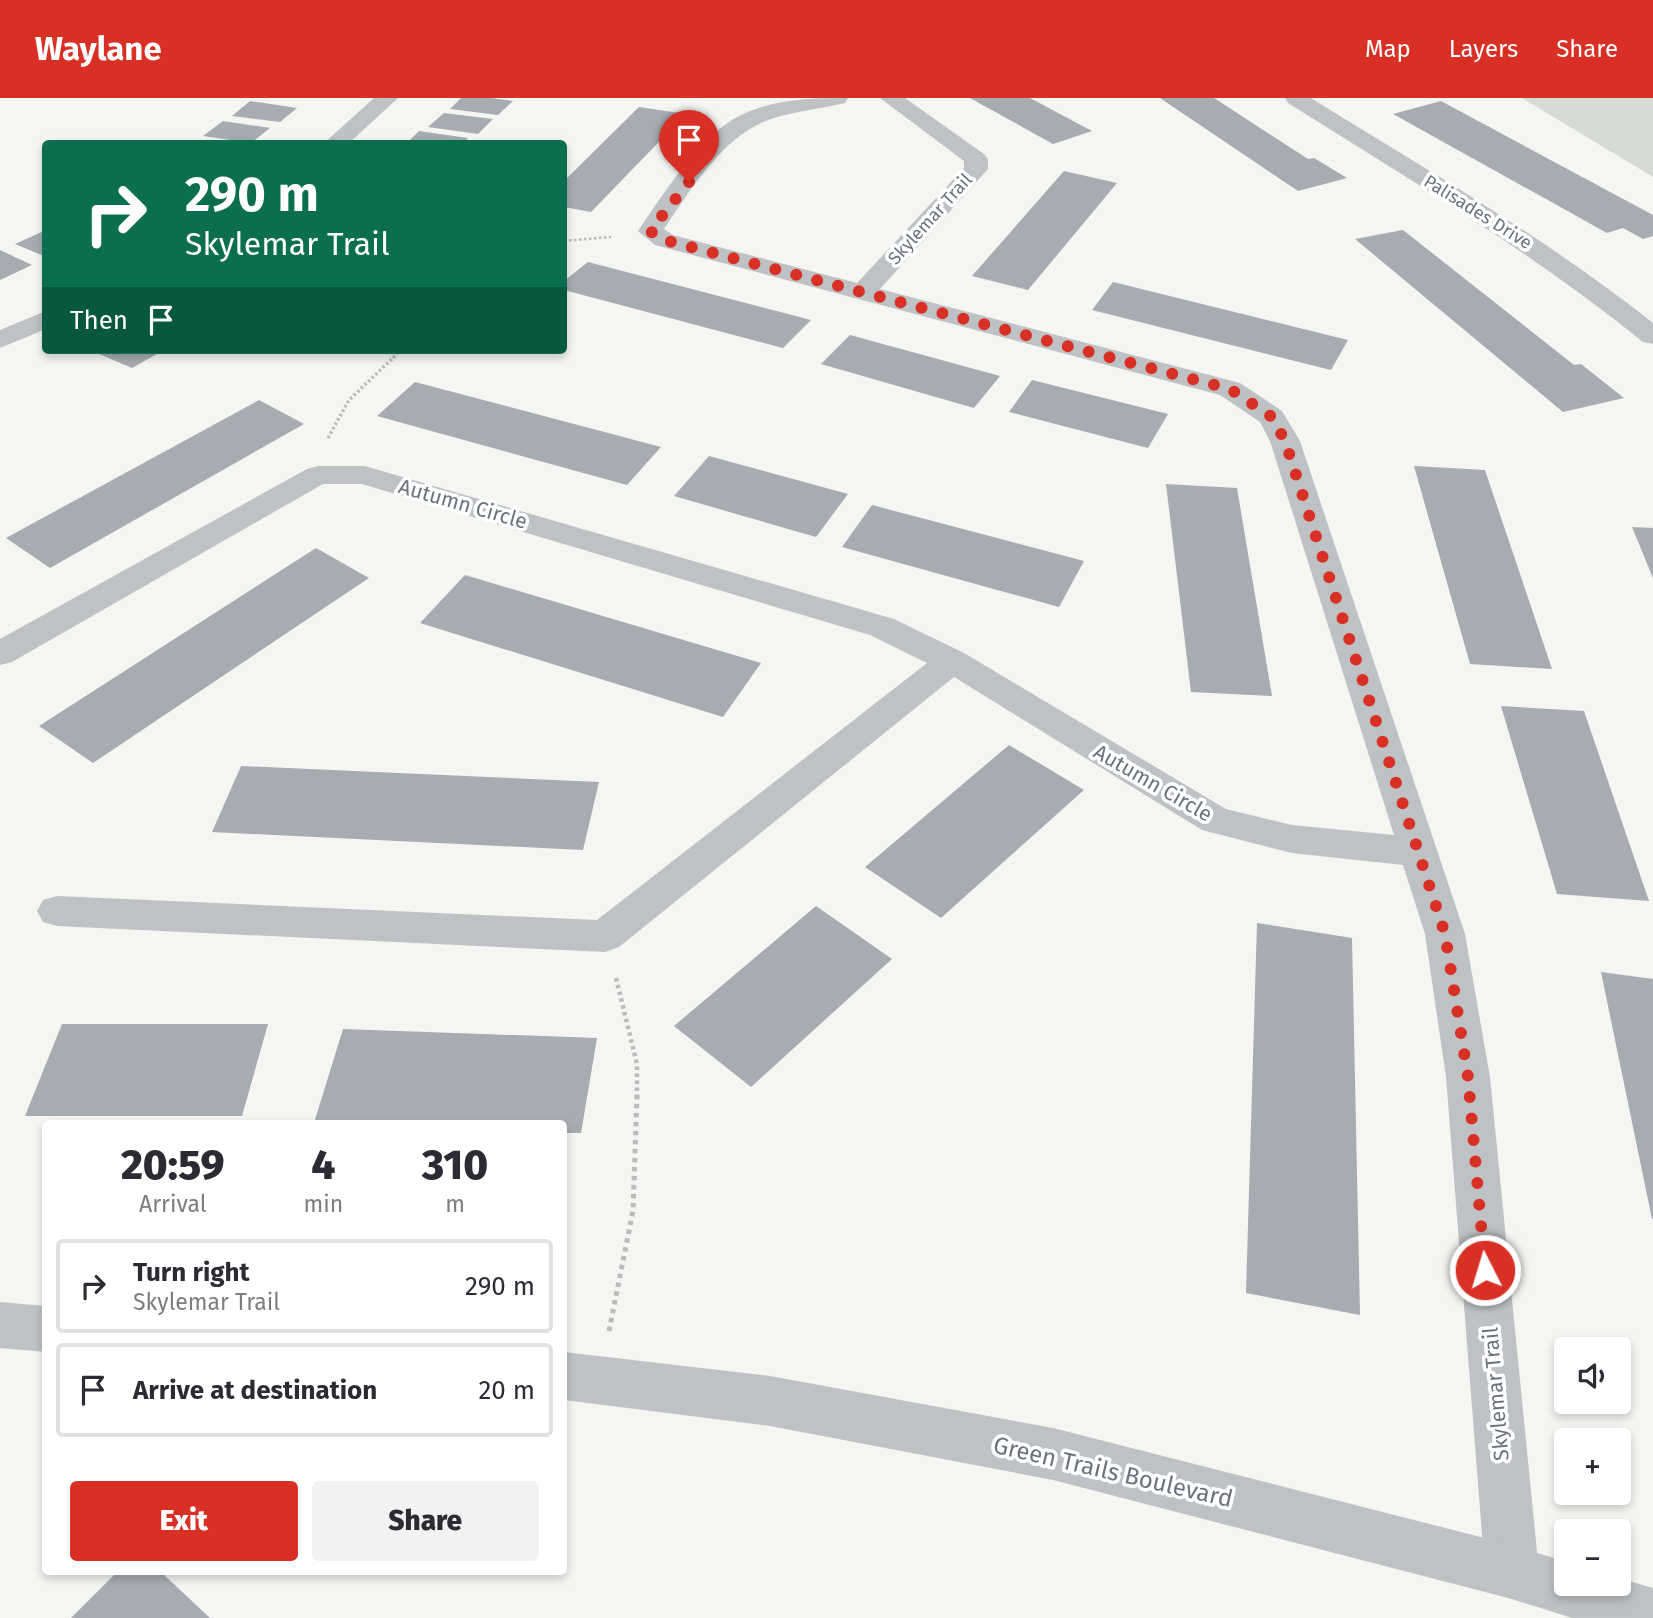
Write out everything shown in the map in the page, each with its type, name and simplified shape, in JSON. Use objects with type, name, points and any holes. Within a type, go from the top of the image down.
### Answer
[{"type":"street","points":[[339,140],[387,98]]},
{"type":"street","points":[[650,231],[722,139],[739,125],[771,113],[837,98]]},
{"type":"street","name":"Skylemar Trail","points":[[863,292],[976,169],[976,159],[891,98]]},
{"type":"street","name":"Palisades Drive","points":[[1296,98],[1540,252],[1593,288],[1653,336]]},
{"type":"street","name":"Skylemar Trail","points":[[650,231],[664,240],[1230,389],[1272,417],[1285,441],[1416,852],[1445,934],[1468,1077],[1512,1572]]},
{"type":"street","points":[[0,340],[42,321]]},
{"type":"street","name":"Autumn Circle","points":[[0,654],[278,495],[318,475],[364,475],[882,627],[952,661],[1215,820],[1293,839],[1416,852]]},
{"type":"street","points":[[57,911],[605,936],[952,661]]},
{"type":"street","points":[[0,1325],[42,1329]]},
{"type":"street","name":"Green Trails Boulevard","points":[[581,1378],[770,1401],[1053,1454],[1512,1572],[1653,1616]]},
{"type":"path","points":[[567,241],[650,231]]},
{"type":"path","points":[[318,475],[334,419],[350,396],[397,354]]},
{"type":"path","points":[[581,1378],[621,1277],[633,1211],[637,1140],[637,1064],[605,936]]},
{"type":"shaded area","points":[[1522,98],[1653,98],[1653,177]]},
{"type":"building","points":[[461,98],[513,101],[498,115],[450,109]]},
{"type":"building","points":[[970,98],[1030,98],[1092,131],[1053,144]]},
{"type":"building","points":[[1160,98],[1214,98],[1308,159],[1314,158],[1347,178],[1298,191]]},
{"type":"building","points":[[250,101],[297,108],[280,122],[232,116]]},
{"type":"building","points":[[1441,101],[1653,215],[1653,236],[1643,239],[1623,228],[1607,233],[1393,114]]},
{"type":"building","points":[[639,107],[686,114],[591,212],[567,208],[567,178]]},
{"type":"building","points":[[444,113],[493,119],[478,134],[428,127]]},
{"type":"building","points":[[223,121],[270,128],[255,140],[203,136]]},
{"type":"building","points":[[419,131],[468,138],[466,140],[410,140]]},
{"type":"building","points":[[1064,171],[1117,183],[1028,290],[972,276]]},
{"type":"building","points":[[1403,230],[1574,365],[1581,364],[1624,398],[1563,412],[1355,239]]},
{"type":"building","points":[[42,232],[42,255],[15,244]]},
{"type":"building","points":[[0,250],[32,265],[0,280]]},
{"type":"building","points":[[588,262],[811,320],[783,348],[567,291],[567,279]]},
{"type":"building","points":[[1113,282],[1348,340],[1331,370],[1092,310]]},
{"type":"building","points":[[850,335],[1000,376],[974,408],[821,364]]},
{"type":"building","points":[[99,354],[157,354],[132,368]]},
{"type":"building","points":[[1032,380],[1168,414],[1148,448],[1009,412]]},
{"type":"building","points":[[415,382],[661,447],[627,485],[377,416]]},
{"type":"building","points":[[259,400],[304,424],[50,568],[6,538]]},
{"type":"building","points":[[709,456],[848,494],[816,537],[674,496]]},
{"type":"building","points":[[1414,466],[1485,470],[1552,669],[1470,664]]},
{"type":"building","points":[[1166,484],[1237,488],[1272,696],[1191,692]]},
{"type":"building","points":[[872,505],[1084,561],[1059,607],[842,547]]},
{"type":"building","points":[[1632,527],[1653,528],[1653,578]]},
{"type":"building","points":[[316,548],[369,578],[93,763],[39,726]]},
{"type":"building","points":[[465,575],[761,663],[723,717],[420,623]]},
{"type":"building","points":[[1501,706],[1584,711],[1649,901],[1557,894]]},
{"type":"building","points":[[1009,745],[1084,790],[941,918],[865,867]]},
{"type":"building","points":[[241,766],[599,782],[583,850],[212,832]]},
{"type":"building","points":[[816,906],[892,959],[751,1087],[674,1026]]},
{"type":"building","points":[[1257,923],[1352,938],[1360,1315],[1246,1293]]},
{"type":"building","points":[[1601,972],[1653,979],[1653,1219],[1652,1219]]},
{"type":"building","points":[[62,1024],[268,1024],[242,1116],[25,1116]]},
{"type":"building","points":[[343,1029],[597,1038],[581,1133],[567,1133],[567,1120],[315,1120]]},
{"type":"building","points":[[114,1575],[164,1575],[210,1618],[71,1618]]},
{"type":"route","points":[[689,182],[650,231],[664,240],[1230,389],[1272,417],[1285,441],[1416,852],[1445,934],[1468,1077],[1485,1270]]}]
